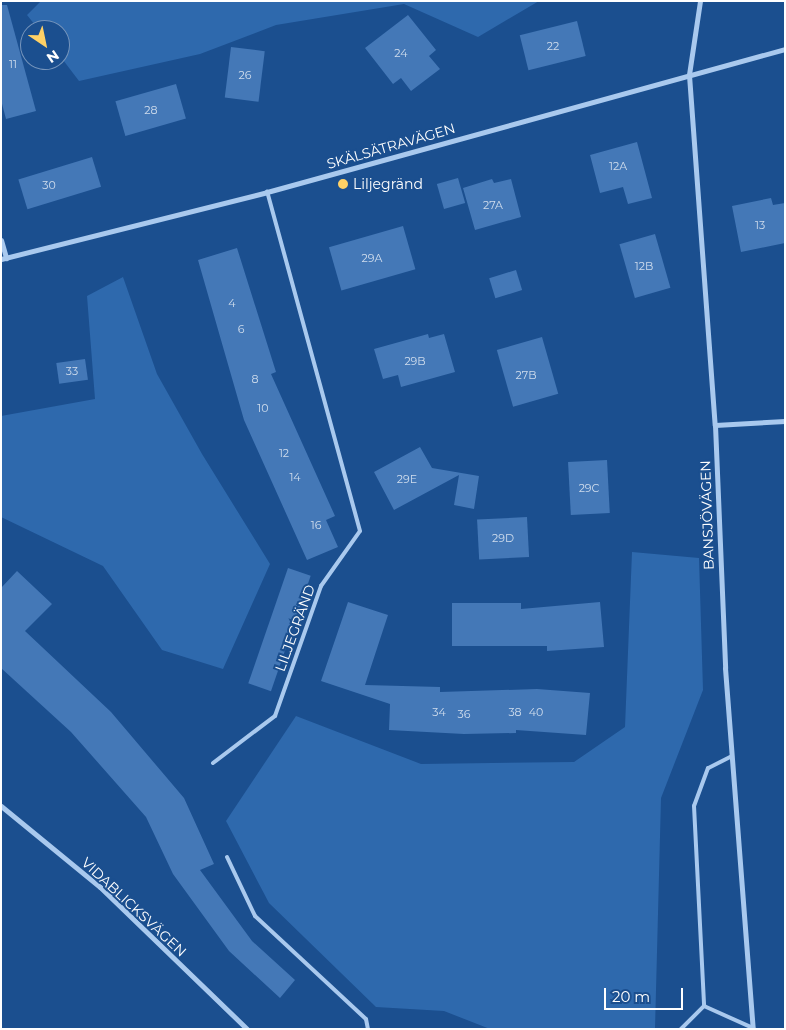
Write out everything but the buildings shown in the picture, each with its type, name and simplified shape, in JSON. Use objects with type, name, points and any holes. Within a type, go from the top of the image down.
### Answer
[{"type":"street","name":"BANSJÖVÄGEN","points":[[700,1],[688,75],[715,425],[725,668],[753,1029]]},
{"type":"street","name":"SKÄLSÄTRAVÄGEN","points":[[4,258],[267,192],[785,49]]},
{"type":"street","points":[[1,240],[4,258]]},
{"type":"street","points":[[715,425],[785,421]]},
{"type":"street","name":"VIDABLICKSVÄGEN","points":[[1,806],[100,887],[248,1029]]},
{"type":"lane","name":"LILJEGRÄND","points":[[213,763],[275,716],[321,586],[360,531],[267,192]]},
{"type":"lane","points":[[681,1029],[704,1006],[694,806],[708,768],[732,756]]},
{"type":"lane","points":[[227,856],[255,916],[366,1019],[368,1029]]},
{"type":"lane","points":[[704,1006],[753,1029]]},
{"type":"shaded area","points":[[41,1],[539,1],[478,37],[404,4],[276,25],[200,54],[79,81],[70,69],[70,20],[31,20],[27,15]]},
{"type":"shaded area","points":[[123,277],[157,374],[202,454],[270,564],[223,669],[162,650],[103,566],[1,517],[1,416],[95,399],[87,296]]},
{"type":"shaded area","points":[[632,552],[699,558],[703,690],[661,798],[655,1029],[490,1029],[444,1011],[376,1007],[269,903],[226,821],[296,716],[421,764],[574,762],[625,727]]},
{"type":"place","name":"Liljegränd","points":[[343,184]]}]
